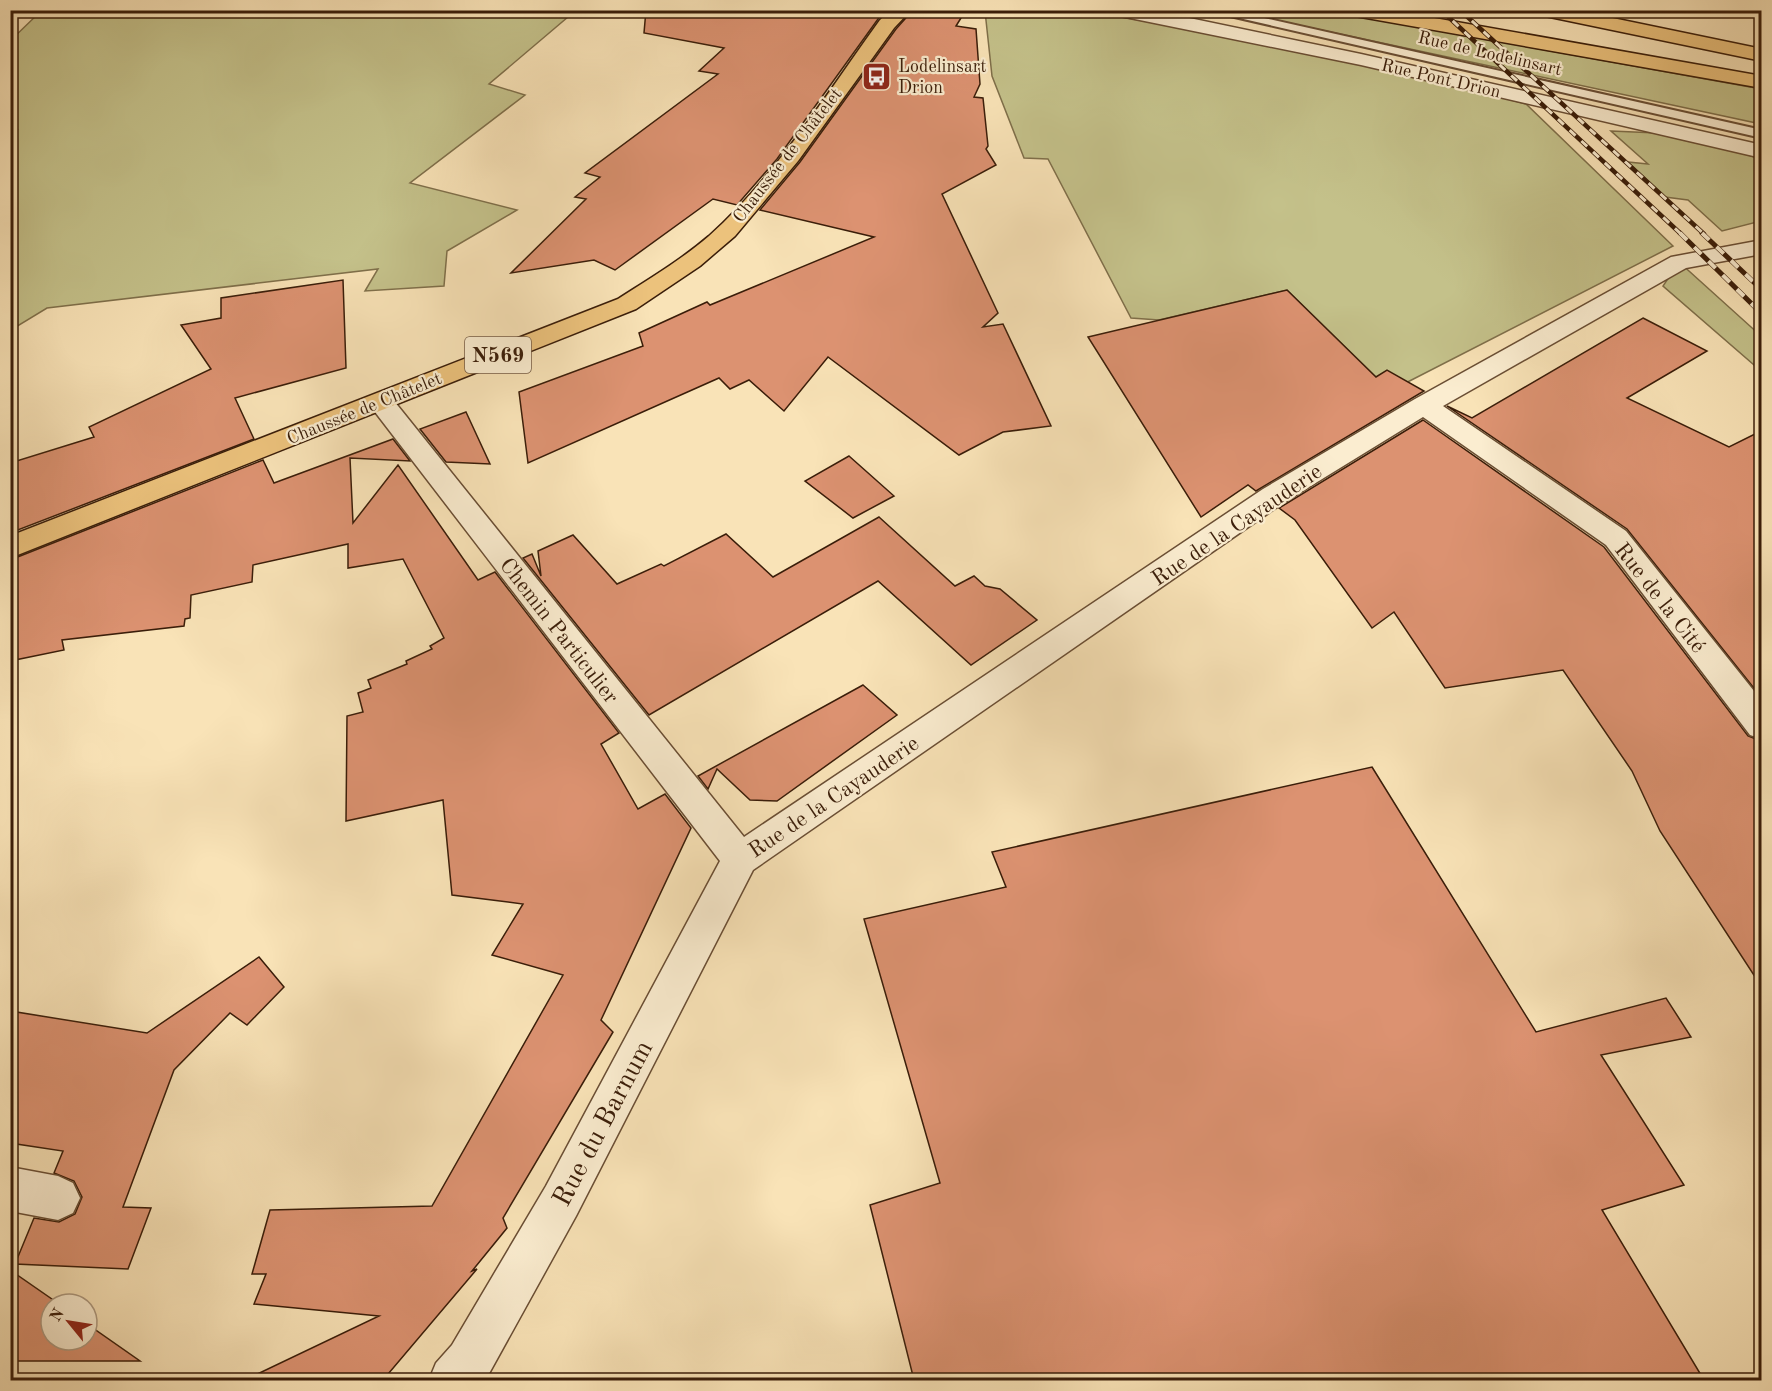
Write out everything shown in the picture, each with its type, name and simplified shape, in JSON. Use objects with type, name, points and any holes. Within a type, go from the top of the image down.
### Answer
[{"type":"main road","points":[[1355,10],[1761,82]]},
{"type":"main road","points":[[1545,10],[1761,55]]},
{"type":"main road","points":[[1636,10],[1761,36]]},
{"type":"main road","points":[[1753,10],[1761,12]]},
{"type":"main road","name":"Chaussée de Châtelet","points":[[10,548],[627,304],[683,267],[726,231],[779,170],[893,15]]},
{"type":"street","name":"Rue Pont Drion","points":[[1119,10],[1225,30],[1761,152]]},
{"type":"street","name":"Rue de la Cayauderie","points":[[740,859],[1240,521],[1273,495],[1424,405],[1679,262],[1761,247]]},
{"type":"street","name":"Chemin Particulier","points":[[381,402],[740,859]]},
{"type":"street","name":"Rue de la Cité","points":[[1424,405],[1616,538],[1761,726]]},
{"type":"street","name":"Rue du Barnum","points":[[453,1380],[469,1362],[561,1201],[740,859]]},
{"type":"street","points":[[10,1189],[58,1198]]},
{"type":"lane","name":"Rue de Lodelinsart","points":[[1210,10],[1761,134]]},
{"type":"shaded area","points":[[38,11],[575,11],[489,84],[525,95],[410,183],[517,210],[447,251],[444,286],[365,291],[378,269],[47,308],[11,330],[10,135],[17,130],[11,129],[11,40],[40,12]]},
{"type":"shaded area","points":[[985,11],[1088,11],[1367,61],[1526,104],[1673,246],[1390,391],[1287,290],[1159,320],[1131,318],[1048,159],[1024,158],[992,76]]},
{"type":"shaded area","points":[[1233,11],[1329,11],[1761,89],[1761,124]]},
{"type":"shaded area","points":[[1611,131],[1680,134],[1761,159],[1761,221],[1722,231],[1688,200],[1665,197],[1628,162],[1648,164]]},
{"type":"shaded area","points":[[1679,262],[1761,336],[1761,376],[1754,365],[1663,286]]},
{"type":"building","points":[[646,10],[887,10],[878,19],[777,159],[737,205],[713,199],[615,270],[594,260],[511,273],[586,199],[575,197],[600,177],[585,173],[718,74],[699,71],[724,48],[644,33]]},
{"type":"building","points":[[913,10],[966,10],[956,26],[976,29],[980,84],[974,97],[983,98],[988,146],[986,149],[996,165],[942,194],[998,313],[983,327],[1003,324],[1051,426],[1003,432],[959,455],[828,357],[784,411],[749,380],[730,389],[719,378],[528,463],[519,392],[643,346],[639,333],[707,302],[710,305],[874,237],[760,210],[800,162],[896,29]]},
{"type":"building","points":[[343,280],[346,368],[235,398],[254,439],[10,533],[10,463],[94,437],[89,427],[211,369],[181,325],[221,318],[221,298]]},
{"type":"building","points":[[1287,290],[1376,377],[1387,370],[1424,391],[1256,491],[1248,485],[1201,517],[1088,337]]},
{"type":"building","points":[[1643,318],[1707,351],[1627,398],[1729,447],[1761,431],[1761,697],[1627,529],[1447,406],[1472,418]]},
{"type":"building","points":[[466,412],[490,464],[446,462],[420,429]]},
{"type":"building","points":[[1423,420],[1604,547],[1748,736],[1761,741],[1761,986],[1660,831],[1632,771],[1563,670],[1445,688],[1394,612],[1372,628],[1295,520],[1279,508]]},
{"type":"building","points":[[393,439],[410,461],[350,458],[353,523],[398,465],[478,580],[495,572],[619,733],[601,744],[638,809],[665,794],[691,828],[601,1020],[613,1032],[503,1218],[507,1228],[472,1271],[477,1269],[383,1380],[245,1380],[379,1316],[254,1304],[266,1274],[252,1274],[270,1210],[432,1206],[563,975],[492,955],[523,904],[452,895],[443,800],[346,821],[347,716],[363,712],[358,693],[371,688],[368,680],[407,664],[406,661],[432,649],[430,646],[444,638],[403,559],[348,568],[348,544],[253,565],[252,582],[191,595],[190,618],[185,619],[184,626],[62,640],[64,650],[10,661],[10,560],[263,460],[274,483]]},
{"type":"building","points":[[849,456],[894,496],[853,518],[805,481]]},
{"type":"building","points":[[879,517],[955,586],[974,576],[985,586],[1000,589],[1037,620],[971,665],[878,581],[649,715],[523,558],[532,554],[541,576],[538,551],[573,535],[617,584],[661,564],[664,566],[726,534],[773,577]]},
{"type":"building","points":[[863,685],[897,715],[777,801],[750,800],[717,769],[708,789],[698,776]]},
{"type":"building","points":[[1372,767],[1536,1032],[1666,998],[1691,1037],[1601,1055],[1684,1185],[1602,1210],[1704,1380],[914,1380],[870,1205],[940,1183],[864,919],[1006,887],[992,852]]},
{"type":"building","points":[[259,957],[284,987],[247,1025],[230,1013],[174,1070],[123,1207],[151,1208],[128,1269],[15,1264],[34,1218],[59,1222],[75,1214],[82,1197],[74,1181],[54,1173],[63,1151],[10,1143],[10,1011],[147,1033]]},
{"type":"building","points":[[10,1270],[42,1292],[39,1292],[39,1352],[99,1352],[99,1332],[140,1361],[10,1361]]},
{"type":"railway","points":[[1441,10],[1681,234]]},
{"type":"railway","points":[[1460,10],[1704,234]]},
{"type":"railway","points":[[1680,233],[1762,314]]},
{"type":"railway","points":[[1702,233],[1762,290]]},
{"type":"place","name":"Lodelinsart Drion","points":[[877,76]]}]
